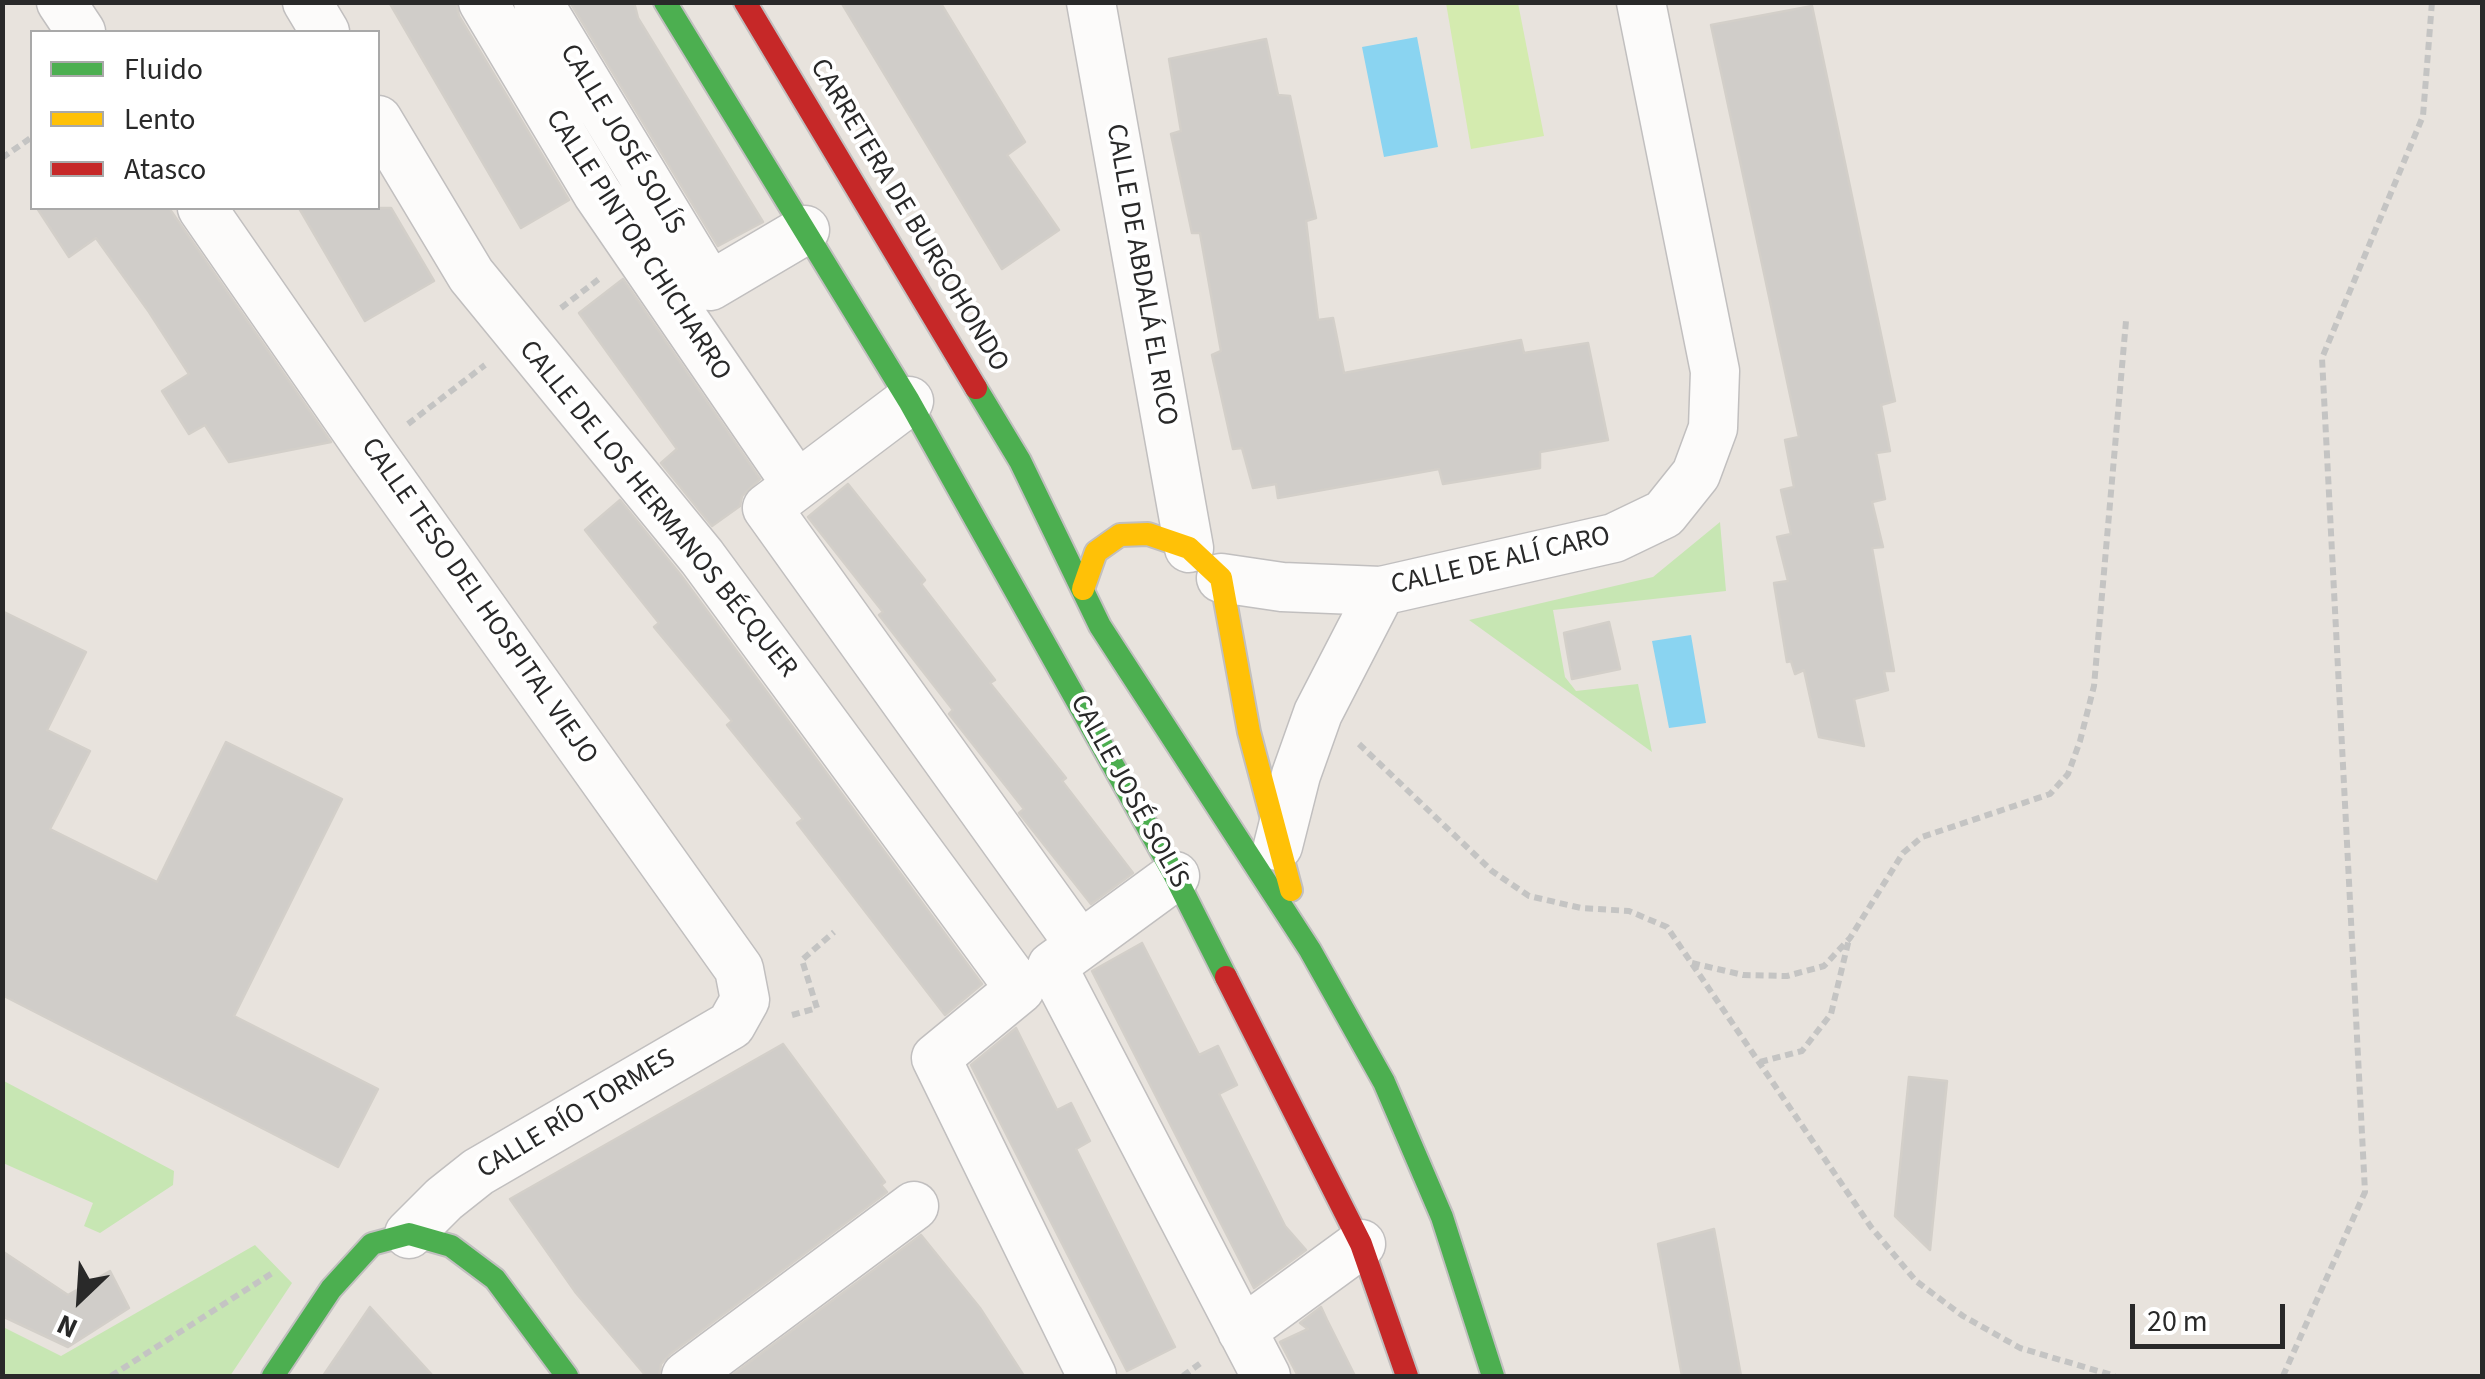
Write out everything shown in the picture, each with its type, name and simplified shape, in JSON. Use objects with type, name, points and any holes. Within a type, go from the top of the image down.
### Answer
[{"type":"main road","name":"CALLE JOSÉ SOLÍS","points":[[666,2],[909,401],[1176,876],[1360,1244],[1407,1376]]},
{"type":"main road","name":"CARRETERA DE BURGOHONDO","points":[[745,2],[1020,461],[1100,626],[1156,712]]},
{"type":"main road","name":"CARRETERA DE BURGOHONDO","points":[[1020,461],[1063,493]]},
{"type":"main road","points":[[1082,589],[1096,552],[1113,530],[1148,534],[1205,563],[1240,671],[1249,732],[1310,950]]},
{"type":"main road","points":[[1214,700],[1240,671]]},
{"type":"main road","points":[[1156,712],[1184,715]]},
{"type":"main road","points":[[1156,712],[1310,950],[1384,1082],[1434,1200],[1493,1376]]},
{"type":"main road","points":[[273,1376],[331,1290],[372,1244],[410,1234],[451,1246],[495,1279],[568,1376]]},
{"type":"street","points":[[60,2],[80,30]]},
{"type":"street","points":[[306,2],[324,30]]},
{"type":"street","name":"CALLE PINTOR CHICHARRO","points":[[483,2],[782,496],[1050,967]]},
{"type":"street","name":"CALLE JOSÉ SOLÍS","points":[[538,2],[710,286],[805,230]]},
{"type":"street","name":"CALLE DE ABDALÁ EL RICO","points":[[1091,2],[1205,563]]},
{"type":"street","name":"CALLE DE ALÍ CARO","points":[[1205,563],[1282,587],[1380,591],[1614,538],[1664,514],[1696,474],[1713,428],[1715,371],[1641,2]]},
{"type":"street","name":"CALLE DE LOS HERMANOS BÉCQUER","points":[[380,123],[470,275],[520,338],[1050,967],[1266,1376]]},
{"type":"street","name":"CALLE TESO DEL HOSPITAL VIEJO","points":[[203,210],[739,969],[763,1009]]},
{"type":"street","points":[[782,496],[909,401]]},
{"type":"street","points":[[1278,846],[1296,775],[1318,713],[1380,591]]},
{"type":"street","points":[[1092,1376],[936,1058],[1050,967],[1176,876]]},
{"type":"street","name":"CALLE RÍO TORMES","points":[[410,1234],[478,1172],[763,1009]]},
{"type":"street","points":[[686,1376],[914,1206]]},
{"type":"street","points":[[1242,1331],[1360,1244]]},
{"type":"path","points":[[2283,1376],[2366,1192],[2322,358],[2423,116],[2432,2]]},
{"type":"path","points":[[2,158],[30,138]]},
{"type":"path","points":[[559,309],[636,251]]},
{"type":"path","points":[[1691,963],[1743,975],[1787,976],[1824,966],[1850,938],[1904,854],[1922,838],[2050,794],[2068,774],[2094,686],[2126,322]]},
{"type":"path","points":[[371,452],[520,338]]},
{"type":"path","points":[[1318,713],[1357,742],[1492,871],[1529,896],[1581,908],[1628,911],[1666,927],[1871,1227],[1916,1281],[1963,1316],[2020,1348],[2115,1376]]},
{"type":"path","points":[[763,1009],[817,1008],[802,960],[834,932]]},
{"type":"path","points":[[1760,1062],[1802,1051],[1832,1014],[1850,938]]},
{"type":"path","points":[[111,1376],[291,1261],[331,1290]]},
{"type":"green space","points":[[1446,3],[1518,3],[1544,136],[1471,149]]},
{"type":"green space","points":[[1720,522],[1726,591],[1553,610],[1565,677],[1576,691],[1638,684],[1652,752],[1469,620],[1653,577]]},
{"type":"green space","points":[[2,1080],[174,1171],[173,1185],[100,1233],[84,1226],[93,1203],[3,1163]]},
{"type":"green space","points":[[255,1245],[292,1283],[230,1376],[3,1376],[3,1327],[61,1356]]},
{"type":"water","points":[[1417,37],[1438,147],[1384,157],[1362,47]]},
{"type":"water","points":[[1691,635],[1706,723],[1669,728],[1652,641]]},
{"type":"building","points":[[389,2],[456,2],[459,16],[569,200],[521,228]]},
{"type":"building","points":[[570,2],[634,2],[638,18],[763,222],[718,246]]},
{"type":"building","points":[[841,2],[940,2],[1025,142],[1007,155],[1059,230],[1002,269]]},
{"type":"building","points":[[1812,6],[1895,401],[1881,405],[1890,451],[1876,453],[1885,499],[1872,502],[1883,547],[1872,548],[1894,671],[1884,671],[1888,690],[1854,699],[1864,746],[1819,737],[1804,670],[1795,674],[1791,661],[1787,662],[1774,583],[1788,581],[1777,537],[1791,534],[1781,490],[1794,487],[1785,440],[1799,437],[1711,25]]},
{"type":"building","points":[[1266,39],[1278,95],[1290,96],[1316,218],[1306,221],[1318,320],[1333,318],[1344,373],[1521,340],[1524,353],[1588,343],[1608,440],[1540,452],[1540,468],[1443,484],[1439,469],[1278,498],[1276,484],[1253,488],[1242,448],[1233,449],[1212,355],[1221,351],[1200,233],[1192,233],[1171,134],[1181,131],[1169,59]]},
{"type":"building","points":[[391,208],[434,281],[365,321],[300,210]]},
{"type":"building","points":[[38,210],[170,210],[331,442],[229,462],[205,425],[189,434],[162,391],[189,374],[149,312],[96,238],[69,257]]},
{"type":"building","points":[[623,279],[760,479],[742,496],[740,506],[712,526],[661,463],[677,449],[579,313]]},
{"type":"building","points":[[848,484],[925,580],[921,584],[995,680],[990,683],[1066,778],[1062,781],[1133,873],[1091,904],[1019,813],[1024,809],[949,714],[953,710],[879,615],[883,612],[808,517]]},
{"type":"building","points":[[620,500],[680,574],[982,984],[945,1015],[797,823],[803,819],[727,725],[732,721],[654,627],[659,623],[585,530]]},
{"type":"building","points":[[2,611],[86,652],[47,730],[90,751],[50,829],[157,882],[226,742],[342,799],[234,1016],[378,1089],[338,1167],[2,995]]},
{"type":"building","points":[[1609,622],[1620,669],[1572,679],[1564,633]]},
{"type":"building","points":[[1142,943],[1199,1055],[1218,1046],[1237,1085],[1219,1094],[1285,1226],[1306,1250],[1254,1288],[1092,971]]},
{"type":"building","points":[[1016,1028],[1057,1110],[1071,1103],[1090,1141],[1076,1149],[1175,1347],[1127,1371],[971,1065]]},
{"type":"building","points":[[783,1044],[885,1182],[881,1185],[887,1192],[670,1354],[661,1364],[659,1376],[646,1376],[576,1293],[510,1199]]},
{"type":"building","points":[[1909,1077],[1947,1081],[1930,1250],[1895,1216]]},
{"type":"building","points":[[1714,1229],[1741,1376],[1682,1376],[1658,1244]]},
{"type":"building","points":[[921,1235],[980,1308],[1024,1376],[731,1376]]},
{"type":"building","points":[[2,1251],[68,1295],[110,1271],[129,1308],[68,1347],[2,1316]]},
{"type":"building","points":[[370,1307],[433,1376],[323,1376]]},
{"type":"building","points":[[1321,1307],[1355,1376],[1298,1376],[1280,1342],[1308,1329],[1300,1323]]},
{"type":"traffic: fast","points":[[665,2],[909,401],[1175,876],[1226,977]]},
{"type":"traffic: fast","points":[[976,388],[1020,461],[1100,626],[1310,950],[1384,1082],[1442,1217],[1493,1376]]},
{"type":"traffic: fast","points":[[273,1376],[331,1289],[372,1244],[409,1234],[451,1246],[495,1279],[567,1376]]},
{"type":"traffic: slow","points":[[1083,589],[1096,552],[1120,535],[1148,534],[1189,548],[1221,578],[1249,732],[1291,890]]},
{"type":"traffic: jam","points":[[745,2],[976,388]]},
{"type":"traffic: jam","points":[[1226,977],[1361,1244],[1407,1376]]}]
